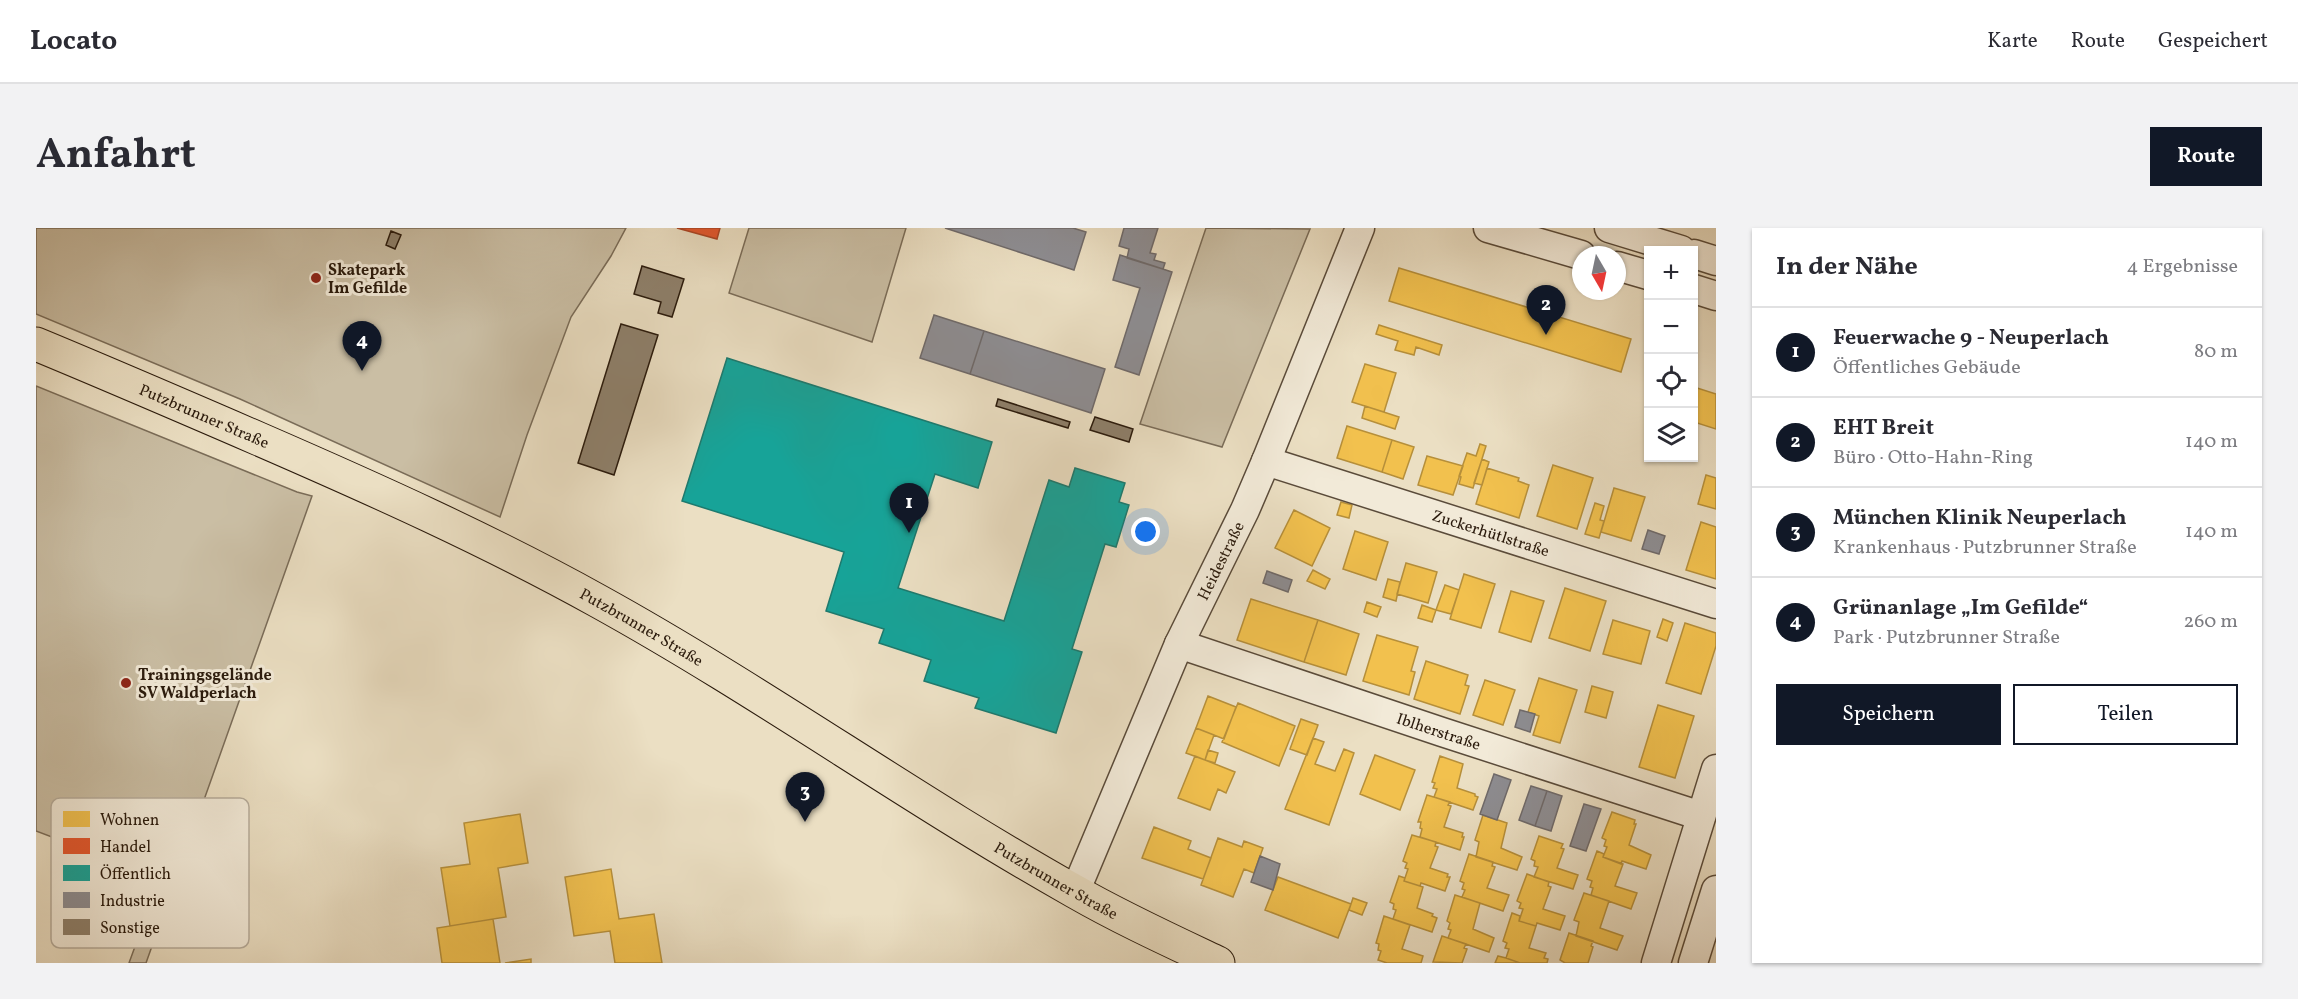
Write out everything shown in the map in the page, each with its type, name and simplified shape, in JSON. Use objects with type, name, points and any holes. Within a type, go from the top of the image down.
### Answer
[{"type":"main road","name":"Putzbrunner Straße","points":[[36,344],[427,513],[599,602],[849,753],[1005,852],[1134,924],[1218,963]]},
{"type":"street","name":"Heidestraße","points":[[1075,892],[1179,644],[1245,510],[1360,228]]},
{"type":"street","points":[[1488,228],[1572,252]]},
{"type":"street","points":[[1609,228],[1668,246]]},
{"type":"street","points":[[1698,255],[1716,261]]},
{"type":"street","points":[[1626,269],[1644,274]]},
{"type":"street","points":[[1698,290],[1716,296]]},
{"type":"street","name":"Zuckerhütlstraße","points":[[1266,461],[1716,604]]},
{"type":"street","name":"Iblherstraße","points":[[1179,644],[1701,816]]},
{"type":"street","points":[[1656,963],[1716,769]]},
{"type":"street","points":[[1693,963],[1716,890]]},
{"type":"shaded area","points":[[36,228],[626,228],[611,256],[571,317],[527,435],[500,517],[240,399],[36,314]]},
{"type":"shaded area","points":[[749,228],[906,228],[872,342],[729,293]]},
{"type":"shaded area","points":[[1206,228],[1310,229],[1222,447],[1140,424]]},
{"type":"shaded area","name":"Trainingsgelände SV Waldperlach","points":[[36,386],[297,492],[312,496],[205,798],[51,798],[51,837],[36,831]]},
{"type":"shaded area","name":"Trainingsgelände SV Waldperlach","points":[[134,948],[151,948],[146,963],[129,963]]},
{"type":"building: Wohnen","points":[[1399,268],[1631,339],[1621,372],[1389,301]]},
{"type":"building: Wohnen","points":[[1379,325],[1442,345],[1439,355],[1416,347],[1414,355],[1395,350],[1398,341],[1376,334]]},
{"type":"building: Wohnen","points":[[1365,364],[1396,373],[1384,412],[1352,402]]},
{"type":"building: Wohnen","points":[[1698,388],[1716,394],[1716,429],[1698,423]]},
{"type":"building: Wohnen","points":[[1365,406],[1399,417],[1395,429],[1362,418]]},
{"type":"building: Wohnen","points":[[1347,426],[1392,440],[1382,472],[1337,458]]},
{"type":"building: Wohnen","points":[[1392,440],[1414,447],[1403,479],[1382,472]]},
{"type":"building: Wohnen","points":[[1480,444],[1486,446],[1473,488],[1459,484],[1461,477],[1459,476],[1467,453],[1476,456]]},
{"type":"building: Wohnen","points":[[1427,456],[1463,466],[1453,495],[1418,485]]},
{"type":"building: Wohnen","points":[[1482,459],[1489,462],[1482,485],[1474,483]]},
{"type":"building: Wohnen","points":[[1553,465],[1593,478],[1577,529],[1537,516]]},
{"type":"building: Wohnen","points":[[1487,468],[1519,478],[1518,481],[1529,485],[1519,518],[1476,504]]},
{"type":"building: Wohnen","points":[[1706,475],[1716,478],[1716,509],[1698,504]]},
{"type":"building: Wohnen","points":[[1614,488],[1645,497],[1631,541],[1601,532]]},
{"type":"building: Wohnen","points":[[1341,502],[1352,505],[1349,518],[1337,515]]},
{"type":"building: Wohnen","points":[[1595,503],[1604,506],[1600,520],[1604,521],[1599,538],[1585,534]]},
{"type":"building: Wohnen","points":[[1294,510],[1330,528],[1312,566],[1275,548]]},
{"type":"building: Wohnen","points":[[1701,522],[1716,527],[1716,579],[1686,570]]},
{"type":"building: Wohnen","points":[[1355,531],[1388,542],[1376,580],[1343,569]]},
{"type":"building: Wohnen","points":[[1406,563],[1437,572],[1428,603],[1397,594]]},
{"type":"building: Wohnen","points":[[1313,570],[1330,579],[1325,589],[1307,581]]},
{"type":"building: Wohnen","points":[[1464,574],[1495,584],[1481,628],[1450,619]]},
{"type":"building: Wohnen","points":[[1388,579],[1400,582],[1396,601],[1383,597]]},
{"type":"building: Wohnen","points":[[1445,585],[1459,590],[1451,614],[1436,610]]},
{"type":"building: Wohnen","points":[[1565,588],[1606,601],[1590,651],[1549,638]]},
{"type":"building: Wohnen","points":[[1511,591],[1544,601],[1531,642],[1499,632]]},
{"type":"building: Wohnen","points":[[1251,599],[1318,620],[1304,662],[1237,640]]},
{"type":"building: Wohnen","points":[[1367,602],[1381,607],[1377,617],[1364,612]]},
{"type":"building: Wohnen","points":[[1422,605],[1436,610],[1432,622],[1418,618]]},
{"type":"building: Wohnen","points":[[1663,619],[1673,623],[1667,641],[1657,637]]},
{"type":"building: Wohnen","points":[[1318,620],[1359,634],[1346,675],[1304,662]]},
{"type":"building: Wohnen","points":[[1613,620],[1650,631],[1641,664],[1603,654]]},
{"type":"building: Wohnen","points":[[1685,623],[1716,633],[1716,646],[1701,694],[1666,683]]},
{"type":"building: Wohnen","points":[[1377,635],[1418,647],[1411,671],[1415,672],[1409,695],[1363,681]]},
{"type":"building: Wohnen","points":[[1426,661],[1468,675],[1465,685],[1469,686],[1460,714],[1414,699]]},
{"type":"building: Wohnen","points":[[1539,678],[1577,690],[1560,743],[1533,735],[1539,716],[1528,712]]},
{"type":"building: Wohnen","points":[[1485,680],[1515,690],[1503,725],[1473,715]]},
{"type":"building: Wohnen","points":[[1592,686],[1613,692],[1606,718],[1585,712]]},
{"type":"building: Wohnen","points":[[1208,696],[1236,707],[1224,739],[1196,728]]},
{"type":"building: Wohnen","points":[[1238,703],[1295,726],[1279,766],[1222,742]]},
{"type":"building: Wohnen","points":[[1658,705],[1694,716],[1675,778],[1639,767]]},
{"type":"building: Wohnen","points":[[1301,719],[1318,725],[1307,755],[1290,749]]},
{"type":"building: Wohnen","points":[[1196,728],[1214,735],[1205,760],[1186,753]]},
{"type":"building: Wohnen","points":[[1313,738],[1324,742],[1315,764],[1335,771],[1344,749],[1354,753],[1329,825],[1285,809]]},
{"type":"building: Wohnen","points":[[1208,750],[1218,753],[1215,763],[1205,760]]},
{"type":"building: Wohnen","points":[[1375,755],[1415,770],[1400,810],[1360,794]]},
{"type":"building: Wohnen","points":[[1195,756],[1235,772],[1226,793],[1218,789],[1210,810],[1178,798]]},
{"type":"building: Wohnen","points":[[1440,756],[1463,764],[1457,788],[1478,797],[1473,810],[1434,797],[1437,789],[1433,788],[1435,783],[1432,782]]},
{"type":"building: Wohnen","points":[[1427,795],[1450,802],[1448,805],[1451,806],[1444,827],[1463,833],[1460,850],[1420,837],[1422,829],[1420,828],[1421,822],[1418,822]]},
{"type":"building: Wohnen","points":[[1612,812],[1635,820],[1634,824],[1636,824],[1629,845],[1651,855],[1646,869],[1622,861],[1621,864],[1603,857],[1607,847],[1604,846],[1606,840],[1602,838]]},
{"type":"building: Wohnen","points":[[520,814],[528,863],[498,868],[506,917],[450,926],[441,868],[470,864],[464,823]]},
{"type":"building: Wohnen","points":[[1483,815],[1507,823],[1501,848],[1522,857],[1517,870],[1476,857],[1479,842],[1475,840]]},
{"type":"building: Wohnen","points":[[1154,827],[1191,841],[1188,849],[1211,858],[1203,879],[1142,858]]},
{"type":"building: Wohnen","points":[[1412,835],[1436,842],[1435,846],[1438,847],[1430,868],[1448,874],[1447,877],[1450,877],[1445,891],[1421,883],[1420,886],[1404,881],[1408,869],[1405,868],[1407,863],[1403,861]]},
{"type":"building: Wohnen","points":[[1539,836],[1563,844],[1561,848],[1564,849],[1557,868],[1578,875],[1573,889],[1534,877],[1538,867],[1534,866],[1535,861],[1531,859]]},
{"type":"building: Wohnen","points":[[1218,838],[1242,847],[1244,841],[1263,848],[1254,873],[1244,869],[1233,897],[1201,885]]},
{"type":"building: Wohnen","points":[[1597,851],[1604,854],[1603,857],[1623,864],[1615,886],[1637,893],[1631,909],[1591,895],[1592,881],[1587,879]]},
{"type":"building: Wohnen","points":[[1469,854],[1493,862],[1492,866],[1495,867],[1487,888],[1509,895],[1503,911],[1462,897],[1465,890],[1462,889],[1464,883],[1460,881]]},
{"type":"building: Wohnen","points":[[611,869],[619,919],[654,914],[662,963],[615,963],[610,931],[574,936],[565,877]]},
{"type":"building: Wohnen","points":[[1527,874],[1549,882],[1548,886],[1551,887],[1543,909],[1565,916],[1560,930],[1537,923],[1536,926],[1519,921],[1523,909],[1519,908],[1521,903],[1517,901]]},
{"type":"building: Wohnen","points":[[1399,876],[1405,878],[1404,881],[1423,887],[1417,908],[1437,918],[1432,932],[1393,919],[1396,910],[1393,909],[1394,904],[1390,902]]},
{"type":"building: Wohnen","points":[[1278,877],[1351,904],[1338,938],[1265,910]]},
{"type":"building: Wohnen","points":[[1584,893],[1609,901],[1600,928],[1623,936],[1617,950],[1576,936],[1579,922],[1574,920]]},
{"type":"building: Wohnen","points":[[1455,895],[1480,903],[1473,929],[1494,938],[1489,952],[1448,938],[1451,930],[1448,929],[1450,923],[1447,921]]},
{"type":"building: Wohnen","points":[[1353,898],[1367,903],[1362,915],[1349,910]]},
{"type":"building: Wohnen","points":[[1512,913],[1520,916],[1519,921],[1536,926],[1529,948],[1546,953],[1544,958],[1548,959],[1547,963],[1520,963],[1506,958],[1509,949],[1505,948],[1507,943],[1503,941]]},
{"type":"building: Wohnen","points":[[1384,916],[1410,925],[1402,949],[1423,956],[1421,963],[1387,963],[1378,960],[1381,951],[1378,950],[1379,944],[1376,943]]},
{"type":"building: Wohnen","points":[[493,919],[500,963],[442,963],[437,928]]},
{"type":"building: Wohnen","points":[[1569,933],[1593,941],[1588,963],[1565,963],[1560,960]]},
{"type":"building: Wohnen","points":[[1442,936],[1466,944],[1464,948],[1467,949],[1462,963],[1433,962]]},
{"type":"building: Wohnen","points":[[1498,956],[1506,958],[1520,963],[1495,963]]},
{"type":"building: Wohnen","points":[[531,959],[531,963],[505,963]]},
{"type":"building: Handel","points":[[677,228],[720,228],[717,239]]},
{"type":"building: Öffentlich","points":[[727,358],[992,442],[978,488],[935,474],[898,588],[1004,621],[1049,480],[1069,487],[1075,468],[1125,483],[1119,502],[1129,505],[1116,547],[1105,544],[1072,649],[1082,652],[1056,733],[975,708],[979,698],[924,681],[931,660],[879,643],[884,629],[826,611],[844,552],[682,501]]},
{"type":"building: Industrie","points":[[945,228],[1073,228],[1086,232],[1074,270]]},
{"type":"building: Industrie","points":[[1124,228],[1158,228],[1150,253],[1156,254],[1154,260],[1165,263],[1163,269],[1127,258],[1129,249],[1119,246]]},
{"type":"building: Industrie","points":[[1120,255],[1172,272],[1139,375],[1115,367],[1140,288],[1113,280]]},
{"type":"building: Industrie","points":[[934,315],[984,331],[970,374],[920,358]]},
{"type":"building: Industrie","points":[[984,331],[1105,369],[1091,413],[970,374]]},
{"type":"building: Industrie","points":[[1648,530],[1665,536],[1659,554],[1642,549]]},
{"type":"building: Industrie","points":[[1267,571],[1292,580],[1288,592],[1263,583]]},
{"type":"building: Industrie","points":[[1520,710],[1535,714],[1530,732],[1515,727]]},
{"type":"building: Industrie","points":[[1494,774],[1511,780],[1497,820],[1480,814]]},
{"type":"building: Industrie","points":[[1531,786],[1547,791],[1535,826],[1519,820]]},
{"type":"building: Industrie","points":[[1547,791],[1562,796],[1551,831],[1535,826]]},
{"type":"building: Industrie","points":[[1584,804],[1601,809],[1586,851],[1570,846]]},
{"type":"building: Industrie","points":[[1260,856],[1280,864],[1273,890],[1251,882]]},
{"type":"building: Sonstige","points":[[391,231],[401,235],[395,249],[386,245]]},
{"type":"building: Sonstige","points":[[642,266],[684,279],[672,317],[658,313],[661,302],[634,294]]},
{"type":"building: Sonstige","points":[[621,324],[658,335],[614,475],[578,463]]},
{"type":"building: Sonstige","points":[[998,399],[1070,422],[1068,428],[996,406]]},
{"type":"building: Sonstige","points":[[1095,417],[1133,429],[1129,442],[1090,430]]},
{"type":"place","name":"Skatepark Im Gefilde","points":[[316,278]]},
{"type":"place","name":"EHT Breit","points":[[1546,335]]},
{"type":"place","name":"Grünanlage „Im Gefilde“","points":[[362,371]]},
{"type":"place","name":"Feuerwache 9 - Neuperlach","points":[[909,533]]},
{"type":"place","name":"Trainingsgelände SV Waldperlach","points":[[126,683]]},
{"type":"place","name":"München Klinik Neuperlach","points":[[805,822]]}]
